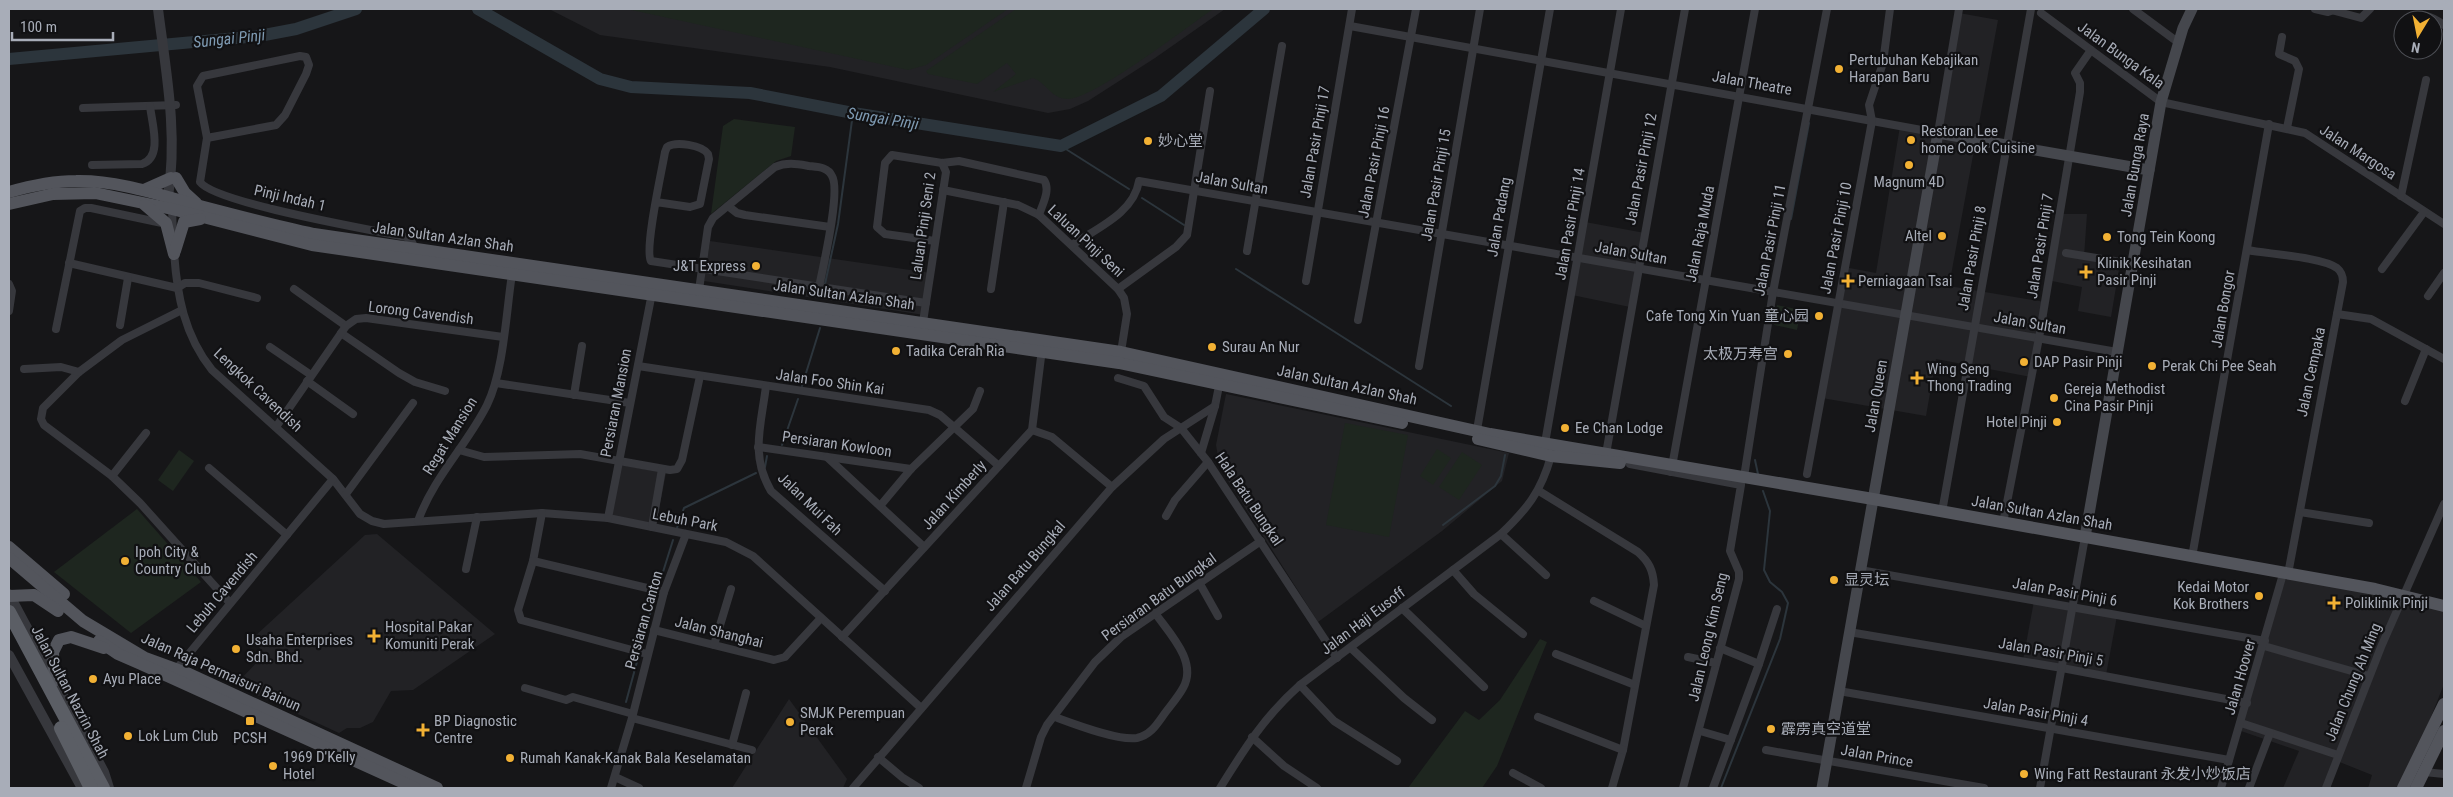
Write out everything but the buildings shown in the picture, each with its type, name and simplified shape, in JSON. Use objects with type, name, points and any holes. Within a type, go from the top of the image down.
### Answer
[{"type":"highway","name":"Jalan Sultan Nazrin Shah","points":[[9,612],[88,782]]},
{"type":"highway","name":"Jalan Sultan Nazrin Shah","points":[[9,630],[88,782],[103,788]]},
{"type":"main road","name":"Jalan Bunga Raya","points":[[2085,537],[2161,102],[2179,43],[2192,9]]},
{"type":"main road","name":"Jalan Theatre","points":[[1938,134],[2149,170]]},
{"type":"main road","name":"Jalan Queen","points":[[1822,788],[1938,134]]},
{"type":"main road","points":[[174,254],[166,224],[142,196],[173,178],[198,205]]},
{"type":"main road","name":"Jalan Sultan Azlan Shah","points":[[9,192],[48,184],[77,181],[103,183],[142,196]]},
{"type":"main road","name":"Jalan Sultan Azlan Shah","points":[[9,204],[25,199],[72,192],[142,196],[198,205],[314,234],[1121,352],[1220,379],[1551,456],[1744,477],[2085,537],[2405,596],[2413,600],[2444,606]]},
{"type":"main road","name":"Jalan Sultan Azlan Shah","points":[[171,201],[208,218],[312,244],[787,312],[1220,379],[1672,468]]},
{"type":"main road","points":[[174,254],[184,222],[193,218],[208,218]]},
{"type":"main road","points":[[699,290],[706,296],[736,300],[787,312]]},
{"type":"main road","points":[[1484,432],[1550,452],[1551,456],[1555,452],[1606,454]]},
{"type":"main road","points":[[9,547],[87,613],[111,630],[189,674]]},
{"type":"main road","name":"Jalan Raja Permaisuri Bainun","points":[[9,558],[83,621],[145,658],[189,674],[437,788]]},
{"type":"main road","name":"Jalan Sultan Azlan Shah","points":[[2405,596],[2414,593],[2444,597]]},
{"type":"main road","name":"Jalan Raja Permaisuri Bainun","points":[[9,596],[34,595],[118,654],[415,788]]},
{"type":"main road","points":[[54,681],[53,652],[57,642],[62,638],[77,638],[118,654]]},
{"type":"main road","points":[[2403,788],[2444,704]]},
{"type":"main road","points":[[2416,788],[2444,731]]},
{"type":"street","points":[[158,9],[173,105],[173,178],[171,201]]},
{"type":"street","points":[[161,21],[162,9]]},
{"type":"street","name":"Jalan Pasir Pinji 17","points":[[1306,281],[1352,9]]},
{"type":"street","name":"Jalan Pasir Pinji 16","points":[[1358,320],[1416,9]]},
{"type":"street","name":"Jalan Pasir Pinji 15","points":[[1419,366],[1480,9]]},
{"type":"street","name":"Jalan Padang","points":[[1484,432],[1508,246],[1550,9]]},
{"type":"street","name":"Jalan Pasir Pinji 14","points":[[1545,443],[1579,258],[1621,9]]},
{"type":"street","name":"Jalan Pasir Pinji 12","points":[[1606,454],[1637,268],[1685,9]]},
{"type":"street","name":"Jalan Raja Muda","points":[[1672,468],[1755,9]]},
{"type":"street","name":"Jalan Pasir Pinji 11","points":[[1744,477],[1773,292],[1827,9]]},
{"type":"street","name":"Jalan Pasir Pinji 10","points":[[1808,474],[1872,121],[1869,105],[1883,62],[1890,9]]},
{"type":"street","name":"Jalan Queen","points":[[1938,134],[1959,9]]},
{"type":"street","name":"Jalan Pasir Pinji 8","points":[[1942,512],[2030,9]]},
{"type":"street","points":[[2133,9],[2179,43]]},
{"type":"street","points":[[2315,9],[2336,10],[2361,18],[2370,9]]},
{"type":"street","points":[[2027,29],[2043,11]]},
{"type":"street","name":"Jalan Bunga Kala","points":[[2043,11],[2091,50],[2161,102]]},
{"type":"street","name":"Jalan Theatre","points":[[1350,26],[1671,85],[1740,95],[1938,134]]},
{"type":"street","points":[[2282,37],[2279,54],[2295,61],[2298,69],[2287,128]]},
{"type":"street","points":[[1247,250],[1282,46]]},
{"type":"street","name":"Jalan Pasir Pinji 7","points":[[2003,523],[2039,338],[2080,92],[2080,83],[2074,73],[2091,50]]},
{"type":"street","points":[[300,56],[306,57],[309,65],[306,74],[285,115],[276,125],[207,138],[197,86],[203,76],[300,56]]},
{"type":"street","points":[[2401,196],[2426,80]]},
{"type":"street","points":[[1118,289],[1176,247],[1186,235],[1210,91]]},
{"type":"street","name":"Jalan Margosa","points":[[2161,102],[2287,128],[2320,141],[2444,224]]},
{"type":"street","points":[[83,108],[173,105]]},
{"type":"street","points":[[92,165],[142,164],[149,162],[154,156],[150,106]]},
{"type":"street","name":"Jalan Bongor","points":[[2192,557],[2269,124]]},
{"type":"street","name":"Pinji Indah 1","points":[[207,138],[200,175],[200,182],[204,187],[259,205],[406,237],[412,242],[415,249]]},
{"type":"street","points":[[656,202],[690,207],[700,204],[709,159],[705,150],[676,144],[667,147],[656,202],[648,250],[648,256],[651,261],[926,303]]},
{"type":"street","points":[[935,241],[885,234],[877,227],[885,163],[892,155],[942,163],[959,161],[1044,180],[1047,184],[1047,192],[1039,215]]},
{"type":"street","points":[[699,290],[708,227],[713,218],[775,167],[792,163],[820,167],[827,170],[834,181],[830,227],[819,287]]},
{"type":"street","name":"Laluan Pinji Seni 2","points":[[923,322],[946,172],[942,163]]},
{"type":"street","name":"Jalan Sultan","points":[[1072,245],[1126,209],[1137,193],[1139,181],[2117,352]]},
{"type":"street","name":"Laluan Pinji Seni","points":[[943,190],[1018,205],[1039,215],[1072,245],[1118,289],[1124,298],[1127,314],[1121,352]]},
{"type":"street","name":"Lengkok Cavendish","points":[[171,201],[177,288],[191,338],[203,358],[212,370],[333,479],[360,514],[372,521],[384,524]]},
{"type":"street","points":[[991,290],[1004,202]]},
{"type":"street","points":[[728,206],[737,213],[745,215],[830,227]]},
{"type":"street","points":[[56,329],[77,217],[80,211],[84,208],[166,224]]},
{"type":"street","points":[[2382,269],[2424,212]]},
{"type":"street","name":"Jalan Cempaka","points":[[2247,250],[2320,262],[2337,268],[2342,274],[2343,282],[2300,512],[2285,574]]},
{"type":"street","points":[[2066,252],[2133,264]]},
{"type":"street","points":[[68,263],[177,288],[192,282],[257,298]]},
{"type":"street","points":[[2428,296],[2444,273]]},
{"type":"street","name":"Regat Mansion","points":[[418,521],[430,495],[481,416],[496,383],[512,274]]},
{"type":"street","points":[[120,325],[128,278]]},
{"type":"street","points":[[9,284],[12,291],[9,311]]},
{"type":"street","points":[[276,427],[346,326],[294,289]]},
{"type":"street","name":"Persiaran Mansion","points":[[608,518],[652,294]]},
{"type":"street","points":[[182,310],[122,340],[79,372],[42,408],[41,419],[44,425],[112,476],[153,517],[230,603]]},
{"type":"street","points":[[2337,314],[2371,319],[2444,359]]},
{"type":"street","name":"Lorong Cavendish","points":[[346,326],[356,319],[366,318],[503,337]]},
{"type":"street","points":[[974,330],[1001,338],[1036,344],[1042,351],[1032,430],[1052,437],[1112,487]]},
{"type":"street","points":[[341,333],[415,382],[445,391]]},
{"type":"street","points":[[574,395],[582,346]]},
{"type":"street","points":[[270,347],[353,414]]},
{"type":"street","points":[[2406,401],[2426,348]]},
{"type":"street","name":"Jalan Foo Shin Kai","points":[[638,366],[929,410],[940,414],[999,466]]},
{"type":"street","points":[[24,369],[61,367],[79,372]]},
{"type":"street","points":[[459,450],[484,457],[580,454],[670,470],[681,465],[700,376]]},
{"type":"street","name":"Hala Batu Bungkal","points":[[1118,378],[1144,386],[1164,417],[1181,428],[1201,453],[1337,658]]},
{"type":"street","points":[[1201,453],[1215,406],[1220,379]]},
{"type":"street","points":[[496,383],[630,403]]},
{"type":"street","name":"Jalan Mui Fah","points":[[766,386],[758,446],[758,463],[763,476],[772,491],[885,591]]},
{"type":"street","points":[[880,506],[912,469],[973,409],[980,392]]},
{"type":"street","points":[[346,494],[413,403]]},
{"type":"street","name":"Jalan Batu Bungkal","points":[[853,788],[920,707],[1112,487],[1164,439],[1215,406]]},
{"type":"street","name":"Jalan Kimberly","points":[[842,637],[1032,430]]},
{"type":"street","points":[[112,476],[146,433]]},
{"type":"street","name":"Persiaran Kowloon","points":[[758,446],[912,469]]},
{"type":"street","name":"Jalan Haji Eusoff","points":[[1220,788],[1252,737],[1277,706],[1300,685],[1501,534],[1530,505],[1539,491],[1551,456]]},
{"type":"street","points":[[827,457],[924,547]]},
{"type":"street","points":[[1166,516],[1175,500],[1208,462]]},
{"type":"street","points":[[209,468],[287,535]]},
{"type":"street","name":"Jalan Leong Kim Seng","points":[[1672,468],[1741,485],[1731,542],[1732,559],[1739,572],[1739,579],[1700,731],[1683,788]]},
{"type":"street","points":[[652,527],[662,469]]},
{"type":"street","name":"Lebuh Cavendish","points":[[178,667],[333,479]]},
{"type":"street","points":[[1539,491],[1638,552],[1647,560],[1653,572],[1654,585],[1623,750],[1612,788]]},
{"type":"street","name":"Jalan Chung Ah Ming","points":[[2326,788],[2369,676],[2444,504]]},
{"type":"street","points":[[2300,512],[2369,523]]},
{"type":"street","points":[[542,513],[533,561],[518,615],[525,623],[647,654]]},
{"type":"street","name":"Lebuh Park","points":[[384,524],[542,513],[608,518],[726,542],[753,556],[920,707]]},
{"type":"street","points":[[466,569],[477,517]]},
{"type":"street","name":"Persiaran Canton","points":[[611,788],[616,777],[633,716],[664,592],[686,534]]},
{"type":"street","points":[[1501,534],[1546,574]]},
{"type":"street","points":[[2040,788],[2085,537]]},
{"type":"street","name":"Persiaran Batu Bungkal","points":[[1026,788],[1041,737],[1047,725],[1055,717],[1071,692],[1095,662],[1122,637],[1261,541]]},
{"type":"street","points":[[533,561],[664,592]]},
{"type":"street","points":[[1453,570],[1480,599],[1522,634]]},
{"type":"street","name":"Jalan Pasir Pinji 6","points":[[1860,570],[2264,643],[2369,676]]},
{"type":"street","name":"Jalan Hoover","points":[[2221,788],[2285,574]]},
{"type":"street","points":[[1200,584],[1218,616]]},
{"type":"street","points":[[714,645],[731,590]]},
{"type":"street","points":[[9,596],[104,772],[109,788]]},
{"type":"street","points":[[1594,600],[1646,626]]},
{"type":"street","points":[[1402,608],[1484,687]]},
{"type":"street","points":[[1713,788],[1759,664],[1777,609]]},
{"type":"street","points":[[1055,717],[1089,729],[1135,738],[1146,735],[1155,728],[1183,688],[1187,670],[1181,651],[1155,613]]},
{"type":"street","name":"Jalan Shanghai","points":[[654,630],[769,659],[780,659],[821,618]]},
{"type":"street","name":"Jalan Pasir Pinji 5","points":[[1849,632],[2062,668],[2247,703]]},
{"type":"street","points":[[1351,648],[1397,692],[1432,720]]},
{"type":"street","points":[[1720,648],[1759,664]]},
{"type":"street","points":[[1556,654],[1635,685]]},
{"type":"street","points":[[9,655],[88,782]]},
{"type":"street","points":[[1688,658],[1716,663]]},
{"type":"street","points":[[1300,685],[1334,721],[1398,762]]},
{"type":"street","points":[[525,688],[566,700],[573,697],[752,750]]},
{"type":"street","name":"Jalan Pasir Pinji 4","points":[[1839,691],[2229,760]]},
{"type":"street","points":[[732,745],[746,693]]},
{"type":"street","points":[[1538,717],[1623,750]]},
{"type":"street","points":[[2241,723],[2338,755]]},
{"type":"street","points":[[1700,731],[1731,740]]},
{"type":"street","points":[[2249,788],[2270,733]]},
{"type":"street","points":[[1252,737],[1284,766],[1316,788]]},
{"type":"street","name":"Jalan Prince","points":[[1766,750],[1984,788]]},
{"type":"street","points":[[878,757],[903,778],[920,788]]},
{"type":"street","points":[[2424,772],[2444,774]]},
{"type":"street","points":[[1513,773],[1541,788]]},
{"type":"street","points":[[616,777],[639,788]]},
{"type":"shaded area","points":[[549,9],[1225,9],[1155,58],[1088,101],[1070,109],[1048,113],[830,67],[600,35]]},
{"type":"shaded area","points":[[627,9],[1008,9],[926,65],[908,70]]},
{"type":"shaded area","points":[[1016,9],[1213,9],[1119,75],[1081,96],[1068,99],[1057,96],[1033,78],[993,92],[1016,74],[1007,63],[977,84],[928,74],[926,71]]},
{"type":"shaded area","points":[[1959,13],[1998,20],[1949,286],[2045,302],[2031,377],[1936,359],[1926,416],[1822,398],[1844,267],[1876,273],[1900,126],[1938,134]]},
{"type":"shaded area","points":[[734,119],[795,127],[791,156],[776,161],[711,214],[723,126]]},
{"type":"shaded area","name":"Klinik Kesihatan Pasir Pinji","points":[[2062,214],[2087,214],[2084,257],[2120,263],[2111,317],[2078,311],[2082,287],[2052,281]]},
{"type":"shaded area","points":[[1585,222],[1645,233],[1630,307],[1572,295]]},
{"type":"shaded area","points":[[710,241],[931,273],[924,315],[704,281]]},
{"type":"shaded area","points":[[1777,305],[1801,310],[1797,330],[1774,325]]},
{"type":"shaded area","points":[[1226,394],[1509,453],[1502,481],[1442,531],[1318,622],[1220,468],[1216,445]]},
{"type":"shaded area","points":[[1345,423],[1408,435],[1389,537],[1326,525]]},
{"type":"shaded area","points":[[1437,449],[1451,458],[1433,485],[1420,476]]},
{"type":"shaded area","points":[[179,450],[194,461],[173,491],[158,480]]},
{"type":"shaded area","points":[[1462,452],[1482,465],[1459,500],[1439,487]]},
{"type":"shaded area","points":[[621,465],[666,473],[656,525],[612,516]]},
{"type":"shaded area","name":"Ipoh City & Country Club","points":[[137,509],[201,582],[131,633],[54,572]]},
{"type":"shaded area","name":"Hospital Pakar Komuniti Perak","points":[[377,534],[495,634],[413,690],[391,691],[373,722],[360,728],[347,728],[339,733],[235,685],[264,655],[253,638],[365,535]]},
{"type":"shaded area","points":[[2285,574],[2444,605],[2444,684],[2403,788],[2368,788],[2372,775],[2337,761],[2326,788],[2283,788],[2299,751],[2241,731]]},
{"type":"shaded area","points":[[2034,601],[2117,616],[2106,675],[2023,660]]},
{"type":"shaded area","points":[[1540,639],[1547,642],[1497,766],[1482,788],[1408,788],[1465,711],[1479,720],[1500,700]]},
{"type":"shaded area","name":"SMJK Perempuan Perak","points":[[789,699],[847,779],[843,788],[732,788]]},
{"type":"waterway","name":"Sungai Pinji","points":[[9,59],[259,36],[296,29],[356,9]]},
{"type":"waterway","name":"Sungai Pinji","points":[[478,9],[600,79],[631,87],[750,93],[853,113],[1061,146],[1161,96],[1264,9]]},
{"type":"waterway","points":[[825,284],[838,224],[853,113]]},
{"type":"waterway","points":[[1791,219],[1809,123]]},
{"type":"waterway","points":[[1061,146],[1129,189]]},
{"type":"waterway","points":[[1142,198],[1184,225]]},
{"type":"waterway","points":[[1236,269],[1451,406]]},
{"type":"waterway","points":[[802,386],[820,328]]},
{"type":"waterway","points":[[782,445],[798,399]]},
{"type":"waterway","points":[[1443,525],[1495,486],[1501,476],[1505,455]]},
{"type":"waterway","points":[[765,467],[767,456]]},
{"type":"waterway","points":[[1755,460],[1758,474]]},
{"type":"waterway","points":[[677,528],[684,508],[756,473]]},
{"type":"waterway","points":[[1721,788],[1780,639],[1788,603],[1782,592],[1770,582],[1764,570],[1770,511],[1763,491]]},
{"type":"waterway","points":[[658,588],[673,540]]},
{"type":"waterway","points":[[640,648],[655,597]]},
{"type":"waterway","points":[[626,702],[638,658]]},
{"type":"place","name":"Pertubuhan Kebajikan Harapan Baru","points":[[1839,69]]},
{"type":"place","name":"Restoran Lee home Cook Cuisine","points":[[1911,140]]},
{"type":"place","name":"妙心堂","points":[[1148,141]]},
{"type":"place","name":"Magnum 4D","points":[[1909,165]]},
{"type":"place","name":"Altel","points":[[1942,236]]},
{"type":"place","name":"Tong Tein Koong","points":[[2107,237]]},
{"type":"place","name":"J&T Express","points":[[756,266]]},
{"type":"place","name":"Klinik Kesihatan Pasir Pinji","points":[[2086,272]]},
{"type":"place","name":"Perniagaan Tsai","points":[[1848,281]]},
{"type":"place","name":"Cafe Tong Xin Yuan 童心园","points":[[1819,316]]},
{"type":"place","name":"Surau An Nur","points":[[1212,347]]},
{"type":"place","name":"Tadika Cerah Ria","points":[[896,351]]},
{"type":"place","name":"太极万寿宫","points":[[1788,354]]},
{"type":"place","name":"DAP Pasir Pinji","points":[[2024,362]]},
{"type":"place","name":"Perak Chi Pee Seah","points":[[2152,366]]},
{"type":"place","name":"Wing Seng Thong Trading","points":[[1917,378]]},
{"type":"place","name":"Gereja Methodist Cina Pasir Pinji","points":[[2054,398]]},
{"type":"place","name":"Hotel Pinji","points":[[2057,422]]},
{"type":"place","name":"Ee Chan Lodge","points":[[1565,428]]},
{"type":"place","name":"Ipoh City & Country Club","points":[[125,561]]},
{"type":"place","name":"显灵坛","points":[[1834,580]]},
{"type":"place","name":"Kedai Motor Kok Brothers","points":[[2259,596]]},
{"type":"place","name":"Poliklinik Pinji","points":[[2334,603]]},
{"type":"place","name":"Hospital Pakar Komuniti Perak","points":[[374,636]]},
{"type":"place","name":"Usaha Enterprises Sdn. Bhd.","points":[[236,649]]},
{"type":"place","name":"Ayu Place","points":[[93,679]]},
{"type":"place","name":"PCSH","points":[[250,721]]},
{"type":"place","name":"SMJK Perempuan Perak","points":[[790,722]]},
{"type":"place","name":"霹雳真空道堂","points":[[1771,729]]},
{"type":"place","name":"BP Diagnostic Centre","points":[[423,730]]},
{"type":"place","name":"Lok Lum Club","points":[[128,736]]},
{"type":"place","name":"Rumah Kanak-Kanak Bala Keselamatan","points":[[510,758]]},
{"type":"place","name":"1969 D'Kelly Hotel","points":[[273,766]]},
{"type":"place","name":"Wing Fatt Restaurant 永发小炒饭店","points":[[2024,774]]}]
